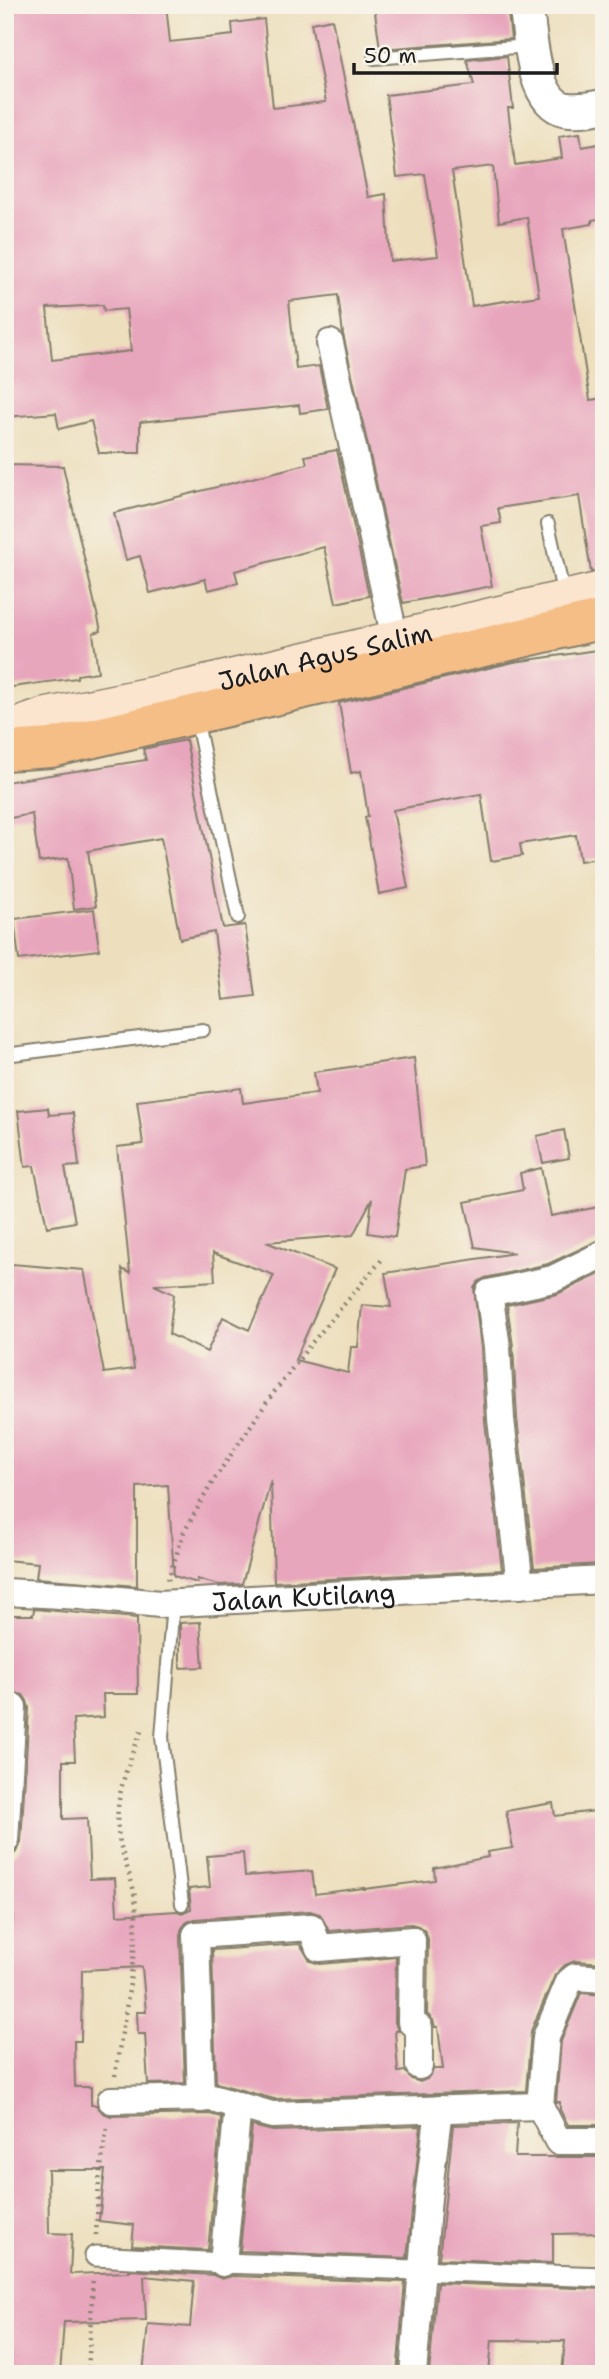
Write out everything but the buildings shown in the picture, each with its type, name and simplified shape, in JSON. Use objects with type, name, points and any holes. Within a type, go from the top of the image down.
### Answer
[{"type":"main road","name":"Jalan Agus Salim","points":[[45,717],[193,701],[395,639],[530,622],[564,600],[604,590]]},
{"type":"main road","points":[[5,751],[51,748],[193,701],[530,622],[604,619]]},
{"type":"main road","points":[[5,717],[45,717]]},
{"type":"main road","points":[[5,730],[45,717]]},
{"type":"street","points":[[526,5],[536,73],[547,97],[562,109],[595,108]]},
{"type":"street","points":[[330,343],[395,639]]},
{"type":"street","points":[[520,1586],[501,1419],[497,1347],[489,1293],[553,1279],[604,1255]]},
{"type":"street","name":"Jalan Kutilang","points":[[5,1592],[160,1604],[604,1580]]},
{"type":"street","points":[[5,1706],[13,1707],[5,1841]]},
{"type":"street","points":[[201,2099],[197,1935],[311,1927],[319,1948],[412,1940],[411,2022],[419,2028],[419,2066]]},
{"type":"street","points":[[604,1979],[575,1977],[569,1982],[546,2037],[540,2106],[558,2141],[604,2141]]},
{"type":"street","points":[[111,2100],[212,2098],[272,2115],[540,2106]]},
{"type":"street","points":[[223,2263],[238,2105]]},
{"type":"street","points":[[413,2374],[439,2109]]},
{"type":"street","points":[[95,2256],[604,2277]]},
{"type":"lane","points":[[374,58],[517,49],[532,45]]},
{"type":"lane","points":[[548,524],[564,600]]},
{"type":"lane","points":[[193,701],[239,917]]},
{"type":"lane","points":[[5,1055],[203,1030]]},
{"type":"lane","points":[[173,1603],[162,1737],[182,1904]]},
{"type":"path","points":[[88,2374],[89,2354]]}]
